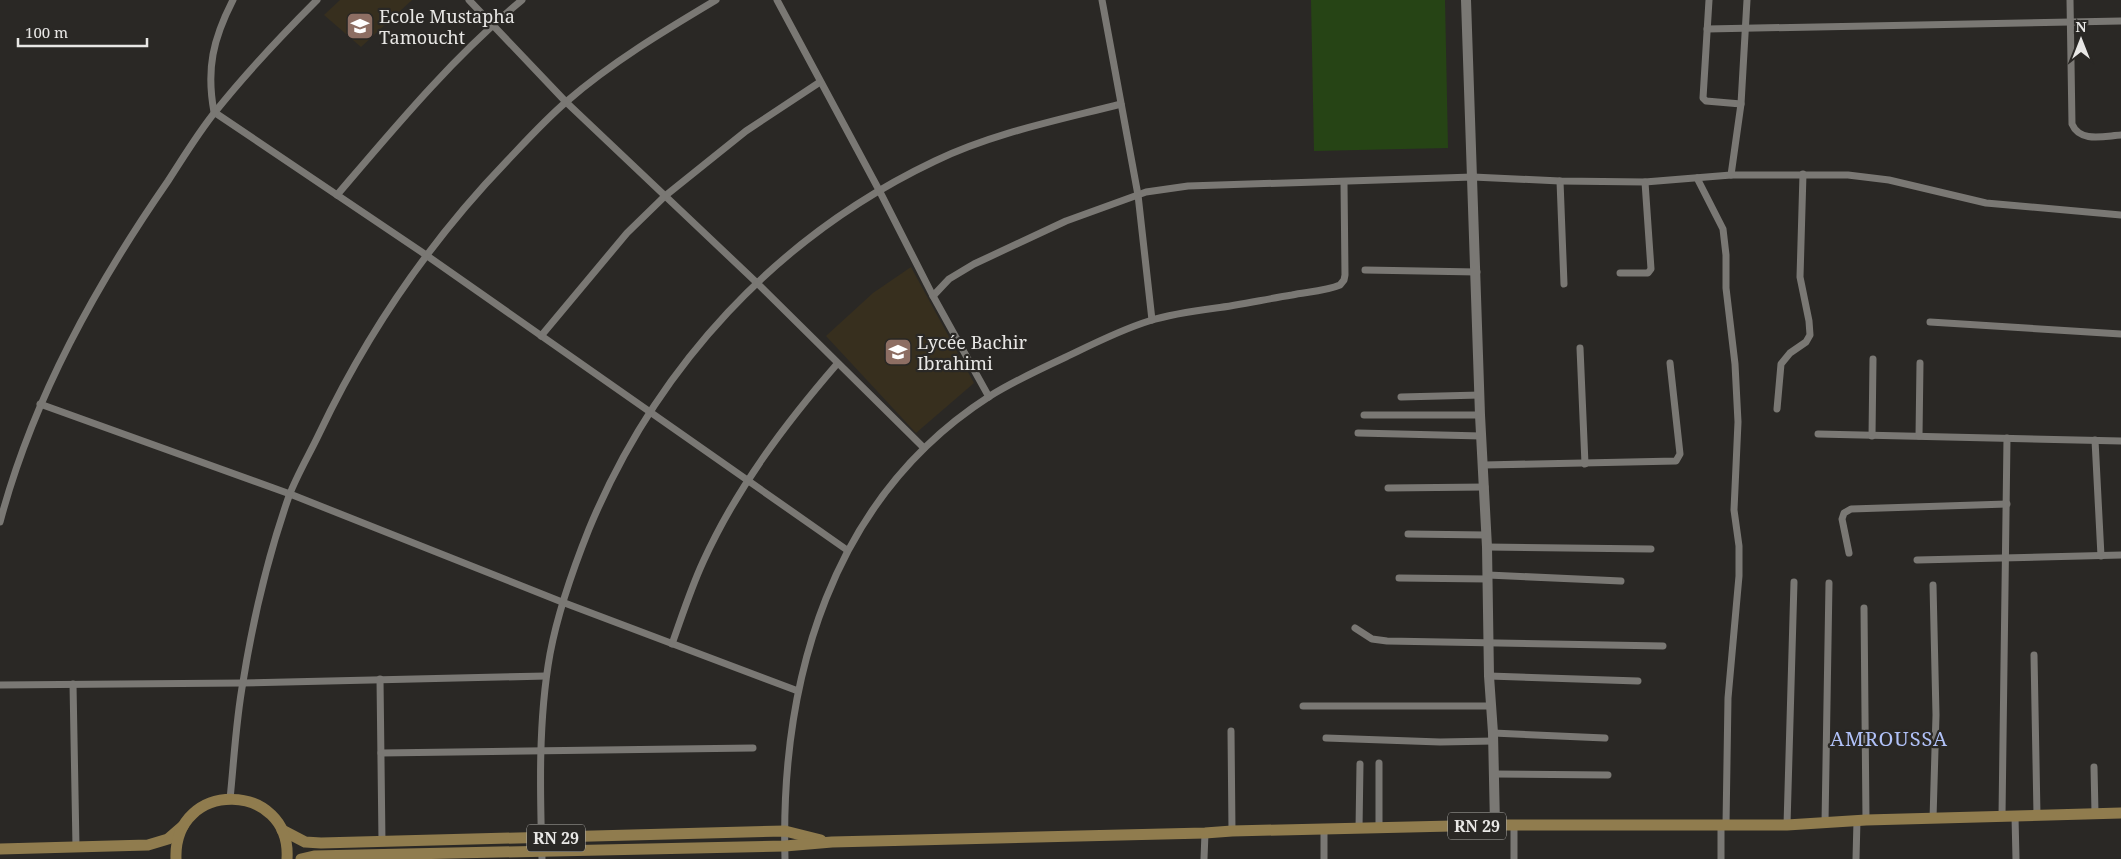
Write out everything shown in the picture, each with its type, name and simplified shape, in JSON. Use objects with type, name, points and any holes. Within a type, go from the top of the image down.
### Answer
[{"type":"main road","points":[[1466,0],[1477,272],[1480,415],[1485,488],[1489,676],[1492,706],[1496,825]]},
{"type":"main road","points":[[176,859],[178,839],[188,818],[211,802],[230,799],[244,800],[257,805],[274,818],[282,830],[287,859]]},
{"type":"main road","name":"RN 29","points":[[301,859],[314,856],[542,856],[785,846],[832,842],[1232,831],[1496,825],[1787,824],[1861,820],[2121,813]]},
{"type":"main road","points":[[0,849],[155,844],[168,839],[183,826]]},
{"type":"main road","name":"RN 29","points":[[282,830],[305,842],[382,842],[785,831],[832,842]]},
{"type":"street","points":[[233,0],[221,24],[212,53],[210,83],[214,112],[426,255],[847,550]]},
{"type":"street","points":[[0,522],[40,404],[106,275],[139,222],[214,112],[316,0]]},
{"type":"street","points":[[469,0],[566,102],[756,282],[924,448]]},
{"type":"street","points":[[337,195],[414,106],[493,24],[522,0]]},
{"type":"street","points":[[230,799],[242,682],[258,606],[290,494],[358,356],[426,255],[491,177],[566,102],[623,58],[716,0]]},
{"type":"street","points":[[777,0],[988,397]]},
{"type":"street","points":[[1102,0],[1138,195],[1152,320]]},
{"type":"street","points":[[1709,0],[1703,98],[1706,101],[1740,104]]},
{"type":"street","points":[[1731,175],[1740,104],[1747,0]]},
{"type":"street","points":[[2070,0],[2072,124],[2079,134],[2085,137],[2121,135]]},
{"type":"street","points":[[1707,29],[2121,21]]},
{"type":"street","points":[[541,336],[627,233],[665,196],[746,131],[820,82]]},
{"type":"street","points":[[542,856],[542,750],[546,676],[562,602],[577,557],[612,478],[650,412],[695,349],[756,282],[811,237],[879,190],[936,160],[989,139],[1121,104]]},
{"type":"street","points":[[1777,409],[1780,364],[1790,353],[1806,342],[1810,335],[1800,277],[1803,174]]},
{"type":"street","points":[[933,296],[949,279],[1013,244],[1066,221],[1138,195],[1188,186],[1473,177],[1645,182],[1731,175],[1848,175],[1889,180],[1986,203],[2121,215]]},
{"type":"street","points":[[1698,178],[1723,229],[1726,255],[1726,288],[1738,422],[1734,510],[1739,546],[1739,576],[1728,698],[1724,825],[1721,859]]},
{"type":"street","points":[[1560,181],[1564,284]]},
{"type":"street","points":[[786,859],[786,791],[798,691],[822,609],[847,550],[874,508],[898,476],[924,448],[988,397],[1020,378],[1132,326],[1152,320],[1340,285],[1345,275],[1344,182]]},
{"type":"street","points":[[1620,273],[1643,274],[1648,273],[1651,269],[1645,182]]},
{"type":"street","points":[[1365,270],[1477,272]]},
{"type":"street","points":[[1930,322],[2121,334]]},
{"type":"street","points":[[1580,348],[1585,464]]},
{"type":"street","points":[[1872,436],[1873,359]]},
{"type":"street","points":[[1484,465],[1676,461],[1680,454],[1670,363]]},
{"type":"street","points":[[1919,436],[1920,363]]},
{"type":"street","points":[[672,644],[703,562],[748,480],[808,398],[838,364]]},
{"type":"street","points":[[1401,398],[1480,396]]},
{"type":"street","points":[[40,404],[290,494],[562,602],[798,691]]},
{"type":"street","points":[[1364,415],[1480,415]]},
{"type":"street","points":[[1358,433],[1482,436]]},
{"type":"street","points":[[1818,434],[2121,441]]},
{"type":"street","points":[[2002,816],[2008,438]]},
{"type":"street","points":[[2095,440],[2101,556]]},
{"type":"street","points":[[1388,488],[1485,488]]},
{"type":"street","points":[[1849,553],[1842,519],[1844,513],[1852,509],[2008,504]]},
{"type":"street","points":[[1408,534],[1486,535]]},
{"type":"street","points":[[1487,547],[1651,549]]},
{"type":"street","points":[[1917,560],[2121,555]]},
{"type":"street","points":[[1399,578],[1488,577],[1622,581]]},
{"type":"street","points":[[1787,824],[1794,582]]},
{"type":"street","points":[[1825,822],[1829,583]]},
{"type":"street","points":[[1933,585],[1936,715],[1933,818]]},
{"type":"street","points":[[1856,859],[1861,820],[1864,608]]},
{"type":"street","points":[[1356,628],[1372,640],[1387,642],[1663,646]]},
{"type":"street","points":[[2034,655],[2037,815]]},
{"type":"street","points":[[0,685],[546,676]]},
{"type":"street","points":[[1489,676],[1638,681]]},
{"type":"street","points":[[380,679],[382,842]]},
{"type":"street","points":[[73,684],[76,847]]},
{"type":"street","points":[[1303,706],[1492,706]]},
{"type":"street","points":[[1231,731],[1232,831]]},
{"type":"street","points":[[1326,738],[1440,742],[1493,737],[1605,738]]},
{"type":"street","points":[[381,753],[753,748]]},
{"type":"street","points":[[1379,763],[1379,829]]},
{"type":"street","points":[[1359,829],[1360,764]]},
{"type":"street","points":[[2094,767],[2095,813]]},
{"type":"street","points":[[1494,774],[1608,775]]},
{"type":"street","points":[[2015,816],[2016,859]]},
{"type":"street","points":[[1514,826],[1514,859]]},
{"type":"street","points":[[1324,830],[1324,859]]},
{"type":"street","points":[[1204,859],[1205,833]]},
{"type":"shaded area","name":"Ecole Mustapha Tamoucht","points":[[340,0],[412,0],[361,47],[324,15]]},
{"type":"shaded area","name":"Lycée Bachir Ibrahimi","points":[[911,267],[974,383],[916,433],[826,336],[873,293]]},
{"type":"green space","points":[[1311,0],[1445,0],[1448,148],[1314,151]]},
{"type":"place","name":"Ecole Mustapha Tamoucht","points":[[360,26]]},
{"type":"place","name":"Lycée Bachir Ibrahimi","points":[[898,352]]},
{"type":"district","name":"AMROUSSA","points":[[1889,738]]}]
